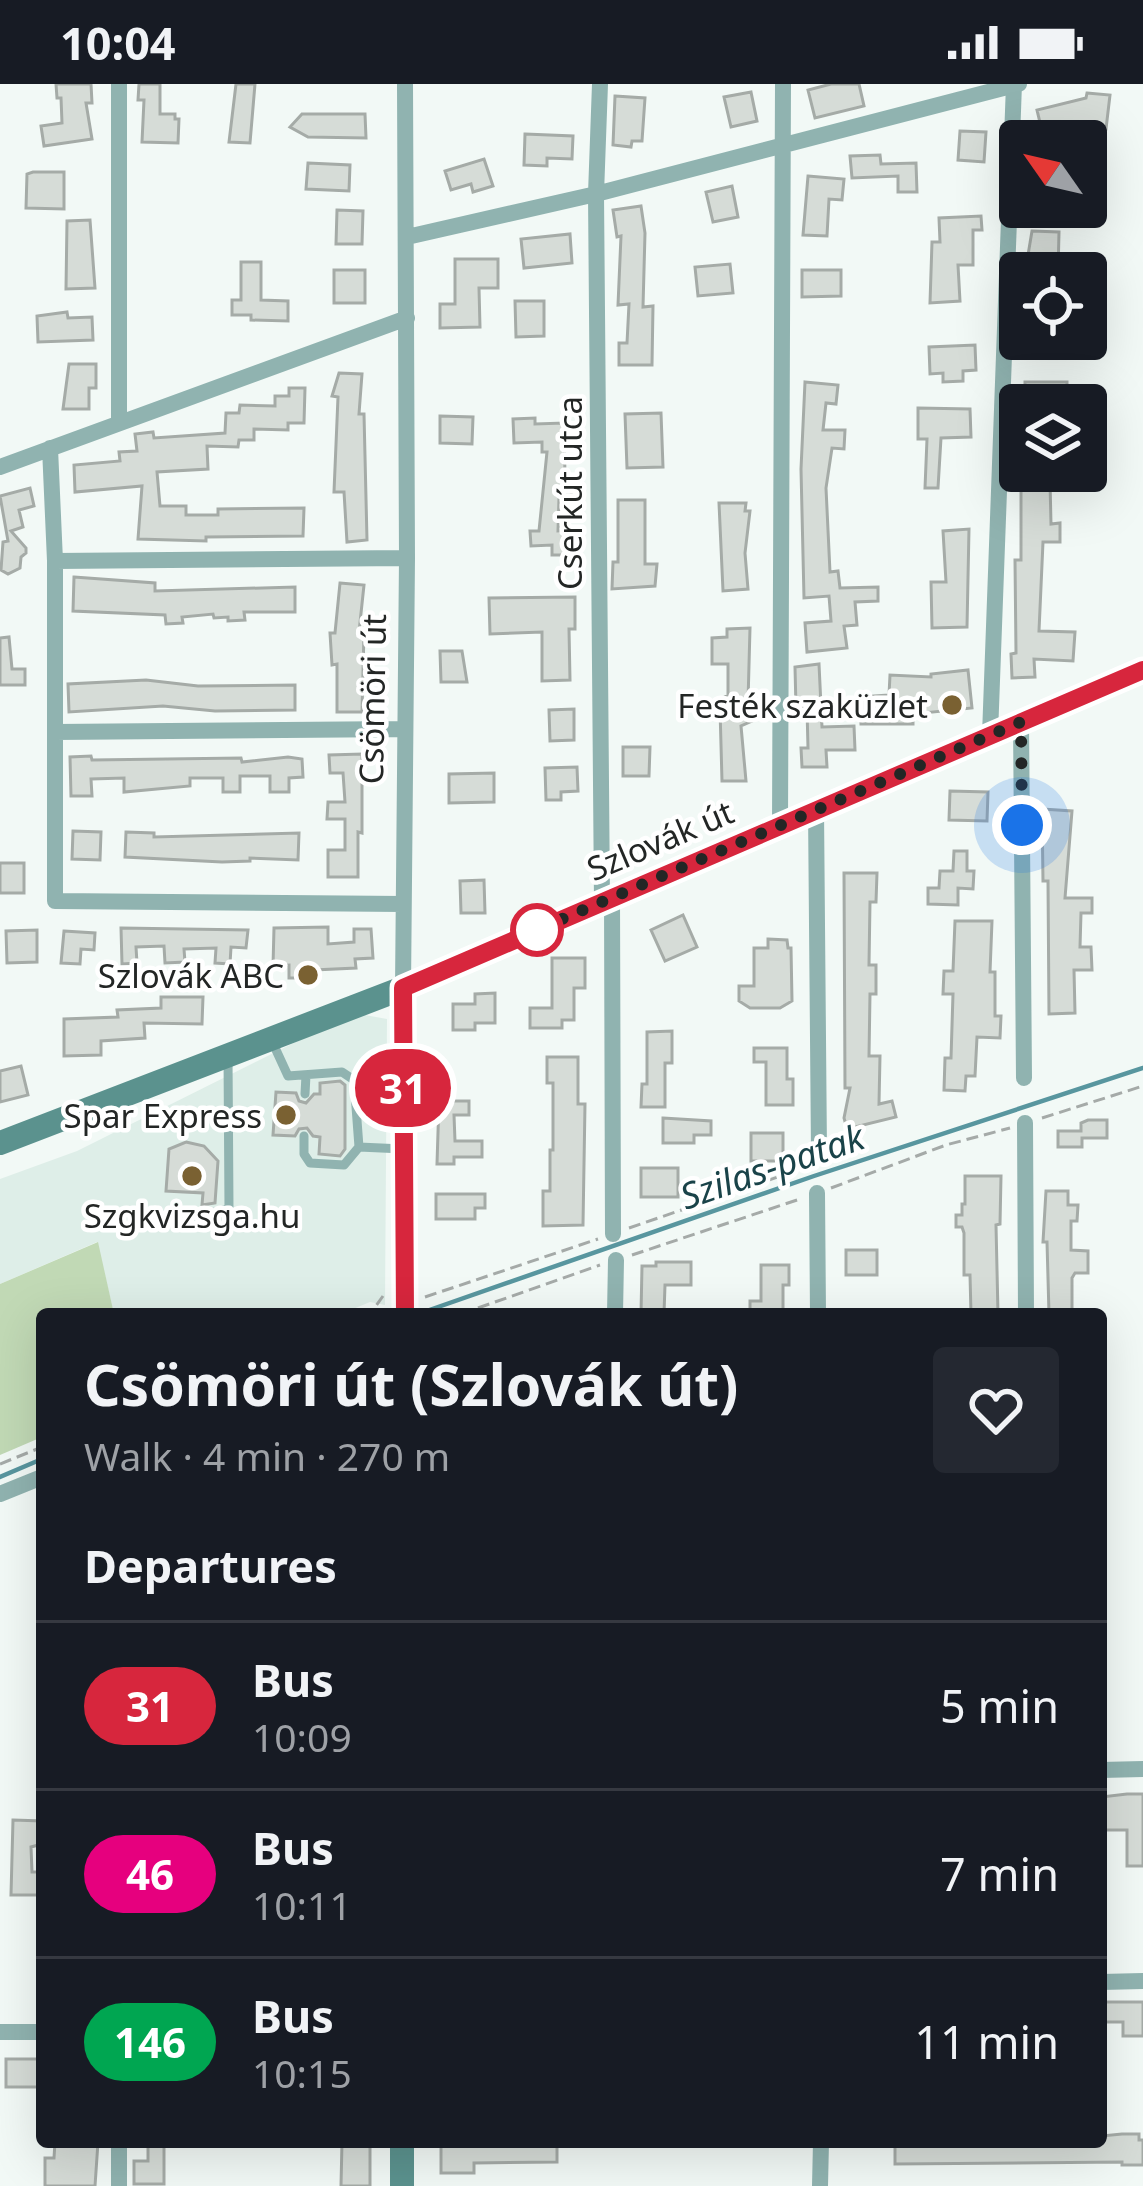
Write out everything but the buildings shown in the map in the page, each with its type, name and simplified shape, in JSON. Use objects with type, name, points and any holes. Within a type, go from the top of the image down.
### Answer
[{"type":"main road","name":"Szlovák út","points":[[0,1143],[403,988],[1143,670]]},
{"type":"main road","name":"Csömöri út","points":[[403,988],[405,1308]]},
{"type":"main road","points":[[402,2148],[402,2186]]},
{"type":"street","points":[[118,84],[119,421]]},
{"type":"street","name":"Csömöri út","points":[[403,988],[405,84]]},
{"type":"street","name":"Cserkút utca","points":[[600,84],[596,194],[613,1234]]},
{"type":"street","points":[[780,824],[783,84]]},
{"type":"street","points":[[407,237],[781,148],[1016,84],[990,735]]},
{"type":"street","points":[[0,467],[407,318]]},
{"type":"street","points":[[50,448],[55,561],[55,901],[403,904]]},
{"type":"street","points":[[55,561],[407,558]]},
{"type":"street","points":[[1021,722],[1024,1078]]},
{"type":"street","points":[[55,732],[404,729]]},
{"type":"street","points":[[816,809],[818,1158]]},
{"type":"street","points":[[1025,1123],[1026,1308]]},
{"type":"street","points":[[818,1193],[818,1308]]},
{"type":"street","points":[[615,1308],[616,1260]]},
{"type":"street","points":[[0,1494],[36,1479]]},
{"type":"street","points":[[1107,1770],[1143,1769]]},
{"type":"street","points":[[1107,1982],[1143,1982]]},
{"type":"street","points":[[0,2032],[36,2032]]},
{"type":"street","points":[[118,2186],[119,2148]]},
{"type":"street","points":[[820,2148],[820,2186]]},
{"type":"lane","points":[[271,1039],[288,1076],[342,1072],[354,1081],[359,1148],[344,1166],[310,1163],[304,1154],[304,1136]]},
{"type":"lane","points":[[202,1215],[229,1209],[228,1055]]},
{"type":"lane","points":[[305,1094],[306,1075]]},
{"type":"lane","points":[[359,1148],[403,1149]]},
{"type":"path","points":[[374,1308],[390,1287],[404,1285],[427,1298],[818,1158]]},
{"type":"path","points":[[0,1464],[36,1449]]},
{"type":"shaded area","points":[[354,1013],[387,1019],[385,1305],[113,1308],[97,1242],[0,1284],[0,1179],[77,1151]]},
{"type":"green space","points":[[98,1242],[113,1308],[36,1308],[36,1440],[0,1455],[0,1284]]},
{"type":"waterway","name":"Szilas-patak","points":[[435,1308],[1143,1068]]},
{"type":"waterway","name":"Szilas-patak","points":[[0,1477],[36,1462]]},
{"type":"bus line","name":"31","points":[[405,1308],[403,988],[1143,670]]},
{"type":"place","name":"Festék szaküzlet","points":[[952,705]]},
{"type":"place","name":"Szlovák ABC","points":[[308,975]]},
{"type":"place","name":"Spar Express","points":[[286,1115]]},
{"type":"place","name":"Szgkvizsga.hu","points":[[192,1176]]},
{"type":"route","points":[[537,930],[520,937],[1021,722],[1022,825]]}]
